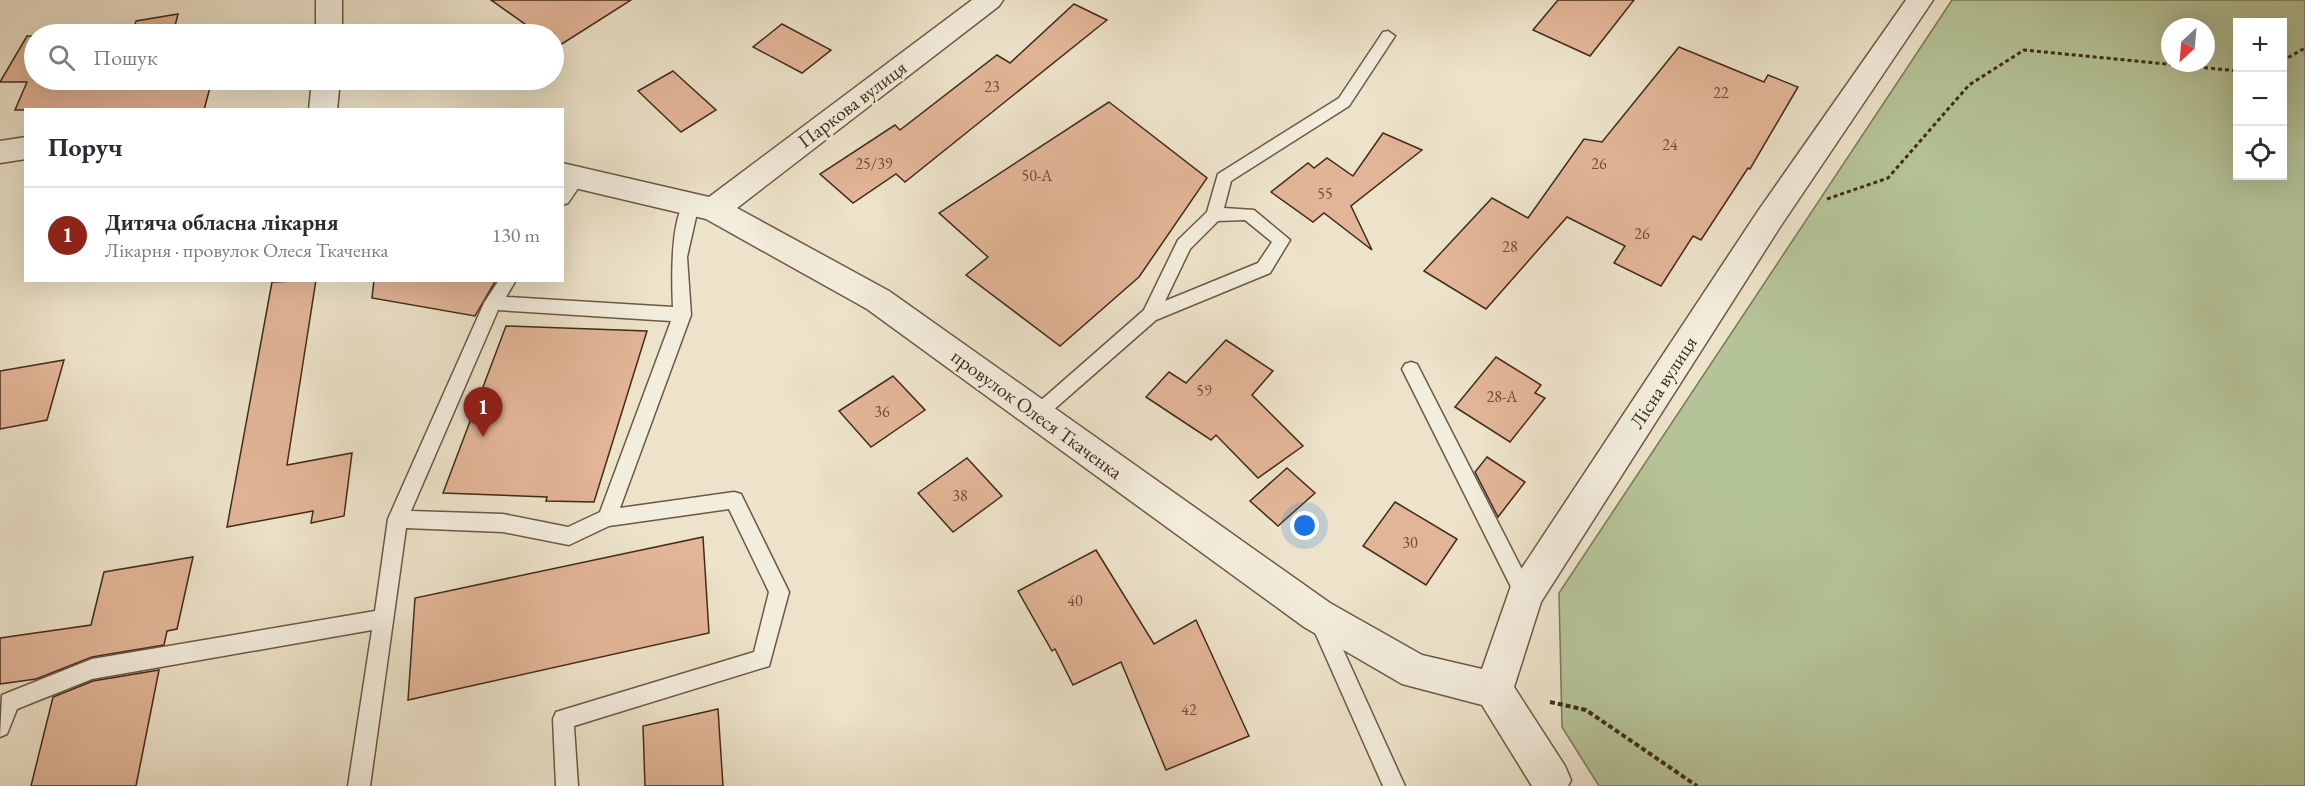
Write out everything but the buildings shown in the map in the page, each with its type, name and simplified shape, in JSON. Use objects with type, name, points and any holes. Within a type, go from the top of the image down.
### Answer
[{"type":"street","points":[[329,0],[329,24]]},
{"type":"street","name":"Паркова вулиця","points":[[702,206],[990,0]]},
{"type":"street","name":"Лісна вулиця","points":[[1494,690],[1525,595],[1769,219],[1920,0]]},
{"type":"street","points":[[323,108],[325,90]]},
{"type":"street","points":[[0,152],[24,148]]},
{"type":"street","name":"провулок Олеся Ткаченка","points":[[567,184],[702,206],[878,300],[1317,615],[1415,671],[1494,690]]},
{"type":"street","points":[[1494,690],[1554,784]]},
{"type":"lane","points":[[1150,315],[1184,245],[1214,215],[1224,178],[1344,102],[1388,36]]},
{"type":"lane","points":[[608,519],[682,315],[679,257],[702,206]]},
{"type":"lane","points":[[1037,414],[1150,315],[1264,268],[1282,240],[1248,214],[1214,215]]},
{"type":"lane","points":[[359,786],[398,519],[493,303],[507,282]]},
{"type":"lane","points":[[493,303],[682,315]]},
{"type":"lane","points":[[1411,369],[1525,595]]},
{"type":"lane","points":[[398,519],[503,523],[568,536],[608,519],[734,500],[778,592],[762,658],[563,719],[567,786]]},
{"type":"lane","points":[[1317,615],[1394,786]]},
{"type":"lane","points":[[0,727],[9,702],[92,669],[383,619]]},
{"type":"path","points":[[2287,59],[2305,48]]},
{"type":"path","points":[[1823,201],[1888,178],[1969,85],[2024,50],[2233,71]]},
{"type":"path","points":[[1494,690],[1586,710],[1697,786]]},
{"type":"green space","points":[[1952,0],[2305,0],[2305,786],[1599,786],[1562,727],[1559,593]]},
{"type":"place","name":"Дитяча обласна лікарня","points":[[483,437]]}]
